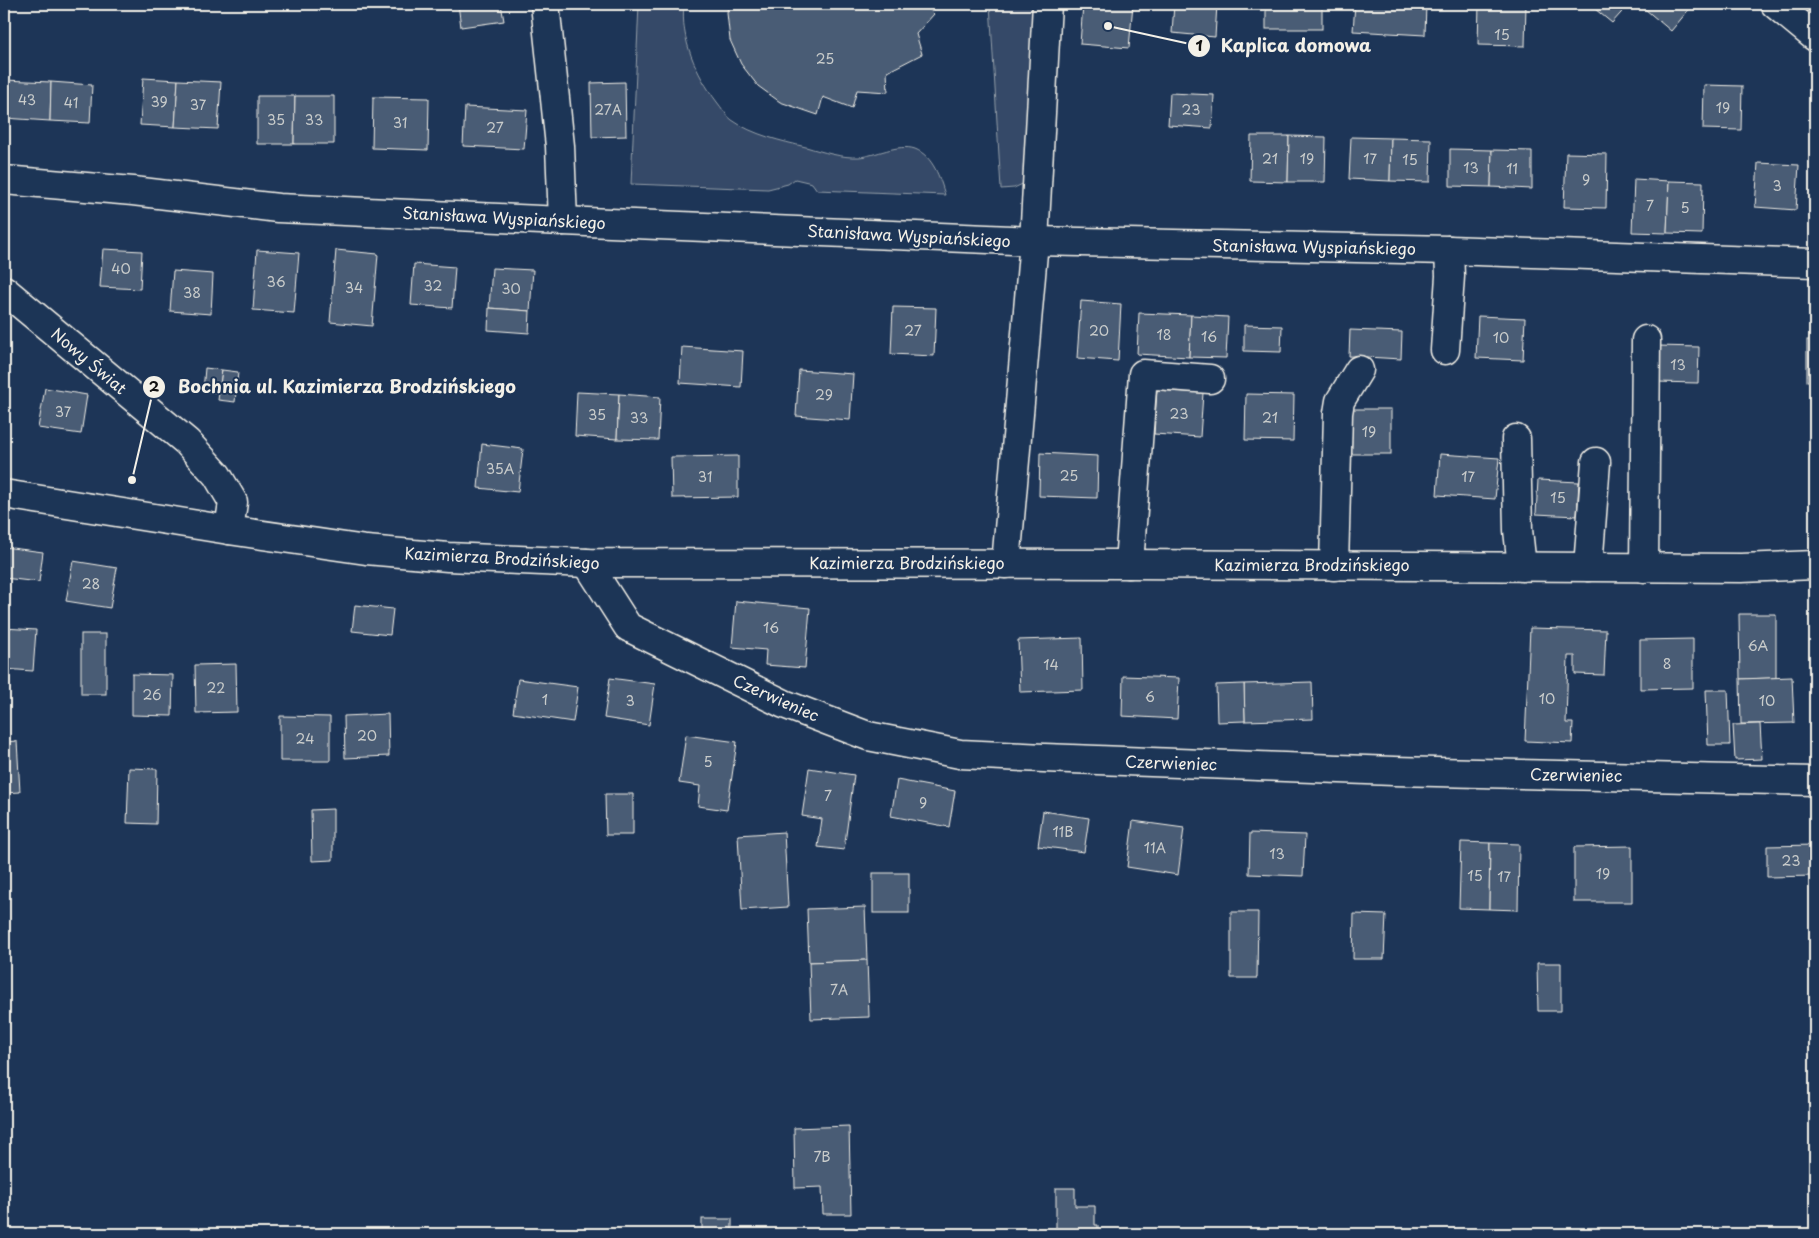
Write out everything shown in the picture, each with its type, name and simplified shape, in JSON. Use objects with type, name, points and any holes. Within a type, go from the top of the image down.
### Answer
[{"type":"street","points":[[545,4],[560,146],[563,221]]},
{"type":"street","points":[[1006,564],[1034,242],[1047,4]]},
{"type":"street","points":[[1776,4],[1815,37]]},
{"type":"street","name":"Stanisława Wyspiańskiego","points":[[4,180],[133,191],[278,208],[1034,242],[1449,250],[1815,263]]},
{"type":"street","points":[[1445,350],[1450,276],[1449,250]]},
{"type":"street","name":"Nowy Świat","points":[[4,290],[186,442],[216,475],[233,502],[229,530]]},
{"type":"street","points":[[1644,568],[1646,340]]},
{"type":"street","points":[[1334,566],[1338,413],[1340,401],[1359,370]]},
{"type":"street","points":[[1129,564],[1143,374],[1210,379]]},
{"type":"street","points":[[1516,439],[1518,530],[1522,567]]},
{"type":"street","points":[[1588,567],[1596,462]]},
{"type":"street","name":"Kazimierza Brodzińskiego","points":[[4,494],[366,550],[420,555],[587,563],[1129,564],[1644,568],[1741,568],[1815,564]]},
{"type":"street","name":"Czerwieniec","points":[[587,563],[628,627],[784,704],[868,736],[960,754],[1375,770],[1815,781]]},
{"type":"shaded area","points":[[639,4],[684,4],[683,17],[687,43],[696,68],[709,91],[726,114],[740,125],[758,134],[777,140],[846,157],[859,157],[901,148],[915,149],[927,157],[935,168],[945,195],[817,190],[812,183],[795,179],[788,184],[768,189],[631,184]]},
{"type":"shaded area","points":[[990,4],[1039,4],[1031,180],[1014,188],[1001,189]]},
{"type":"building","points":[[458,4],[501,4],[504,21],[461,27]]},
{"type":"building","points":[[728,4],[924,4],[934,14],[916,34],[922,54],[887,72],[888,92],[857,90],[852,108],[823,97],[818,115],[780,102],[758,86],[741,64],[730,40]]},
{"type":"building","points":[[1083,4],[1133,4],[1129,48],[1080,44]]},
{"type":"building","points":[[1174,4],[1217,4],[1215,37],[1172,33]]},
{"type":"building","points":[[1266,4],[1322,4],[1322,29],[1266,29]]},
{"type":"building","points":[[1355,4],[1426,4],[1425,35],[1353,31]]},
{"type":"building","points":[[1479,4],[1526,4],[1525,46],[1478,45]]},
{"type":"building","points":[[1589,4],[1629,4],[1612,23]]},
{"type":"building","points":[[1639,4],[1687,4],[1691,7],[1671,31]]},
{"type":"building","points":[[143,78],[178,80],[175,127],[140,125]]},
{"type":"building","points":[[4,80],[51,82],[50,121],[4,118]]},
{"type":"building","points":[[178,80],[221,82],[218,129],[175,127]]},
{"type":"building","points":[[51,82],[92,85],[90,123],[50,121]]},
{"type":"building","points":[[625,82],[626,136],[592,137],[591,83]]},
{"type":"building","points":[[1704,85],[1742,86],[1741,130],[1703,129]]},
{"type":"building","points":[[1170,93],[1214,95],[1212,128],[1168,125]]},
{"type":"building","points":[[257,96],[295,96],[294,144],[257,144]]},
{"type":"building","points":[[295,96],[334,96],[334,144],[294,144]]},
{"type":"building","points":[[373,97],[429,98],[428,150],[372,148]]},
{"type":"building","points":[[465,107],[527,110],[524,149],[463,146]]},
{"type":"building","points":[[1251,136],[1289,136],[1288,182],[1250,181]]},
{"type":"building","points":[[1289,136],[1326,137],[1325,182],[1288,182]]},
{"type":"building","points":[[1351,137],[1391,138],[1390,181],[1349,179]]},
{"type":"building","points":[[1391,138],[1431,139],[1430,182],[1390,181]]},
{"type":"building","points":[[1450,149],[1492,150],[1491,187],[1450,186]]},
{"type":"building","points":[[1492,150],[1532,151],[1532,189],[1491,187]]},
{"type":"building","points":[[1566,153],[1607,154],[1606,208],[1564,207]]},
{"type":"building","points":[[1758,163],[1799,165],[1796,210],[1755,207]]},
{"type":"building","points":[[1634,179],[1669,181],[1667,233],[1632,232]]},
{"type":"building","points":[[1669,181],[1703,182],[1702,234],[1667,233]]},
{"type":"building","points":[[103,249],[142,251],[140,289],[100,287]]},
{"type":"building","points":[[257,250],[299,253],[294,313],[253,310]]},
{"type":"building","points":[[336,250],[378,254],[372,326],[330,322]]},
{"type":"building","points":[[414,264],[455,267],[452,308],[411,305]]},
{"type":"building","points":[[492,268],[533,270],[530,311],[489,308]]},
{"type":"building","points":[[173,271],[213,274],[211,314],[170,311]]},
{"type":"building","points":[[1081,301],[1121,304],[1118,361],[1077,358]]},
{"type":"building","points":[[893,307],[936,308],[934,356],[891,354]]},
{"type":"building","points":[[489,308],[530,311],[529,333],[488,330]]},
{"type":"building","points":[[1139,313],[1191,315],[1189,357],[1137,354]]},
{"type":"building","points":[[1191,315],[1228,317],[1226,358],[1189,357]]},
{"type":"building","points":[[1478,316],[1525,318],[1523,360],[1476,358]]},
{"type":"building","points":[[1244,325],[1282,326],[1281,352],[1244,351]]},
{"type":"building","points":[[1350,330],[1402,332],[1401,359],[1349,356]]},
{"type":"building","points":[[1807,340],[1815,340],[1815,381],[1807,381]]},
{"type":"building","points":[[1658,346],[1699,347],[1698,383],[1657,382]]},
{"type":"building","points":[[682,347],[743,351],[741,387],[680,383]]},
{"type":"building","points":[[205,368],[222,370],[219,393],[203,391]]},
{"type":"building","points":[[222,370],[238,372],[235,402],[218,400]]},
{"type":"building","points":[[799,370],[853,374],[850,420],[796,416]]},
{"type":"building","points":[[45,388],[87,395],[81,434],[38,428]]},
{"type":"building","points":[[1157,390],[1203,393],[1200,437],[1154,434]]},
{"type":"building","points":[[577,392],[619,394],[617,439],[575,436]]},
{"type":"building","points":[[619,394],[660,397],[658,440],[617,439]]},
{"type":"building","points":[[1246,394],[1294,395],[1293,441],[1245,440]]},
{"type":"building","points":[[1347,409],[1391,409],[1391,454],[1347,454]]},
{"type":"building","points":[[482,444],[523,449],[518,492],[478,488]]},
{"type":"building","points":[[1040,453],[1098,456],[1097,498],[1039,496]]},
{"type":"building","points":[[1440,454],[1499,458],[1495,499],[1437,495]]},
{"type":"building","points":[[738,456],[738,497],[672,498],[671,457]]},
{"type":"building","points":[[1538,480],[1579,482],[1577,516],[1536,514]]},
{"type":"building","points":[[4,547],[43,552],[39,582],[4,578]]},
{"type":"building","points":[[73,561],[117,568],[110,608],[66,601]]},
{"type":"building","points":[[736,601],[810,608],[805,668],[765,665],[766,650],[732,647]]},
{"type":"building","points":[[355,605],[393,609],[390,635],[352,631]]},
{"type":"building","points":[[1739,614],[1776,614],[1776,678],[1740,679]]},
{"type":"building","points":[[4,628],[36,630],[33,671],[4,669]]},
{"type":"building","points":[[1530,628],[1606,630],[1604,675],[1575,674],[1575,656],[1568,656],[1566,723],[1573,723],[1572,743],[1525,741]]},
{"type":"building","points":[[81,634],[106,634],[106,694],[81,694]]},
{"type":"building","points":[[1082,638],[1083,690],[1020,692],[1018,640]]},
{"type":"building","points":[[1693,639],[1693,688],[1640,689],[1640,640]]},
{"type":"building","points":[[236,664],[237,712],[196,713],[195,665]]},
{"type":"building","points":[[132,674],[173,675],[172,716],[132,715]]},
{"type":"building","points":[[1123,676],[1179,678],[1177,719],[1122,716]]},
{"type":"building","points":[[1792,677],[1794,723],[1741,724],[1740,679]]},
{"type":"building","points":[[610,678],[655,684],[649,725],[604,718]]},
{"type":"building","points":[[518,679],[578,687],[573,722],[513,713]]},
{"type":"building","points":[[1312,682],[1313,719],[1245,721],[1244,684]]},
{"type":"building","points":[[1244,684],[1245,721],[1217,722],[1216,685]]},
{"type":"building","points":[[1706,690],[1728,690],[1730,745],[1708,745]]},
{"type":"building","points":[[388,714],[389,756],[345,758],[344,716]]},
{"type":"building","points":[[280,716],[330,717],[330,761],[280,761]]},
{"type":"building","points":[[1760,724],[1762,759],[1735,760],[1733,725]]},
{"type":"building","points":[[686,735],[737,742],[727,810],[698,806],[700,786],[679,783]]},
{"type":"building","points":[[17,741],[20,792],[4,793],[4,742]]},
{"type":"building","points":[[129,768],[157,769],[156,824],[127,823]]},
{"type":"building","points":[[809,768],[854,775],[844,850],[818,847],[822,819],[802,816]]},
{"type":"building","points":[[897,780],[955,791],[949,827],[891,816]]},
{"type":"building","points":[[605,794],[633,794],[633,835],[606,835]]},
{"type":"building","points":[[333,809],[333,860],[312,861],[311,810]]},
{"type":"building","points":[[1043,811],[1089,818],[1084,852],[1038,846]]},
{"type":"building","points":[[1133,821],[1184,828],[1178,875],[1127,867]]},
{"type":"building","points":[[784,832],[788,907],[742,910],[738,835]]},
{"type":"building","points":[[1250,833],[1305,835],[1303,876],[1249,874]]},
{"type":"building","points":[[1461,842],[1490,843],[1489,909],[1459,908]]},
{"type":"building","points":[[1490,843],[1519,844],[1518,910],[1489,909]]},
{"type":"building","points":[[1815,845],[1815,876],[1767,877],[1767,846]]},
{"type":"building","points":[[1632,846],[1632,902],[1574,902],[1574,847]]},
{"type":"building","points":[[873,873],[909,873],[909,913],[873,913]]},
{"type":"building","points":[[865,907],[867,960],[809,962],[807,909]]},
{"type":"building","points":[[1231,912],[1258,912],[1257,978],[1231,978]]},
{"type":"building","points":[[1354,914],[1386,915],[1384,959],[1353,959]]},
{"type":"building","points":[[867,960],[869,1017],[811,1019],[809,962]]},
{"type":"building","points":[[1537,963],[1561,963],[1561,1011],[1538,1011]]},
{"type":"building","points":[[849,1126],[851,1214],[823,1214],[822,1187],[795,1188],[794,1128]]},
{"type":"building","points":[[1056,1188],[1075,1188],[1075,1206],[1095,1206],[1095,1225],[1098,1225],[1098,1234],[1056,1234]]},
{"type":"building","points":[[702,1219],[732,1219],[732,1234],[702,1234]]},
{"type":"place","name":"Kaplica domowa","points":[[1108,26]]},
{"type":"place","name":"Bochnia ul. Kazimierza Brodzińskiego","points":[[132,480]]}]
